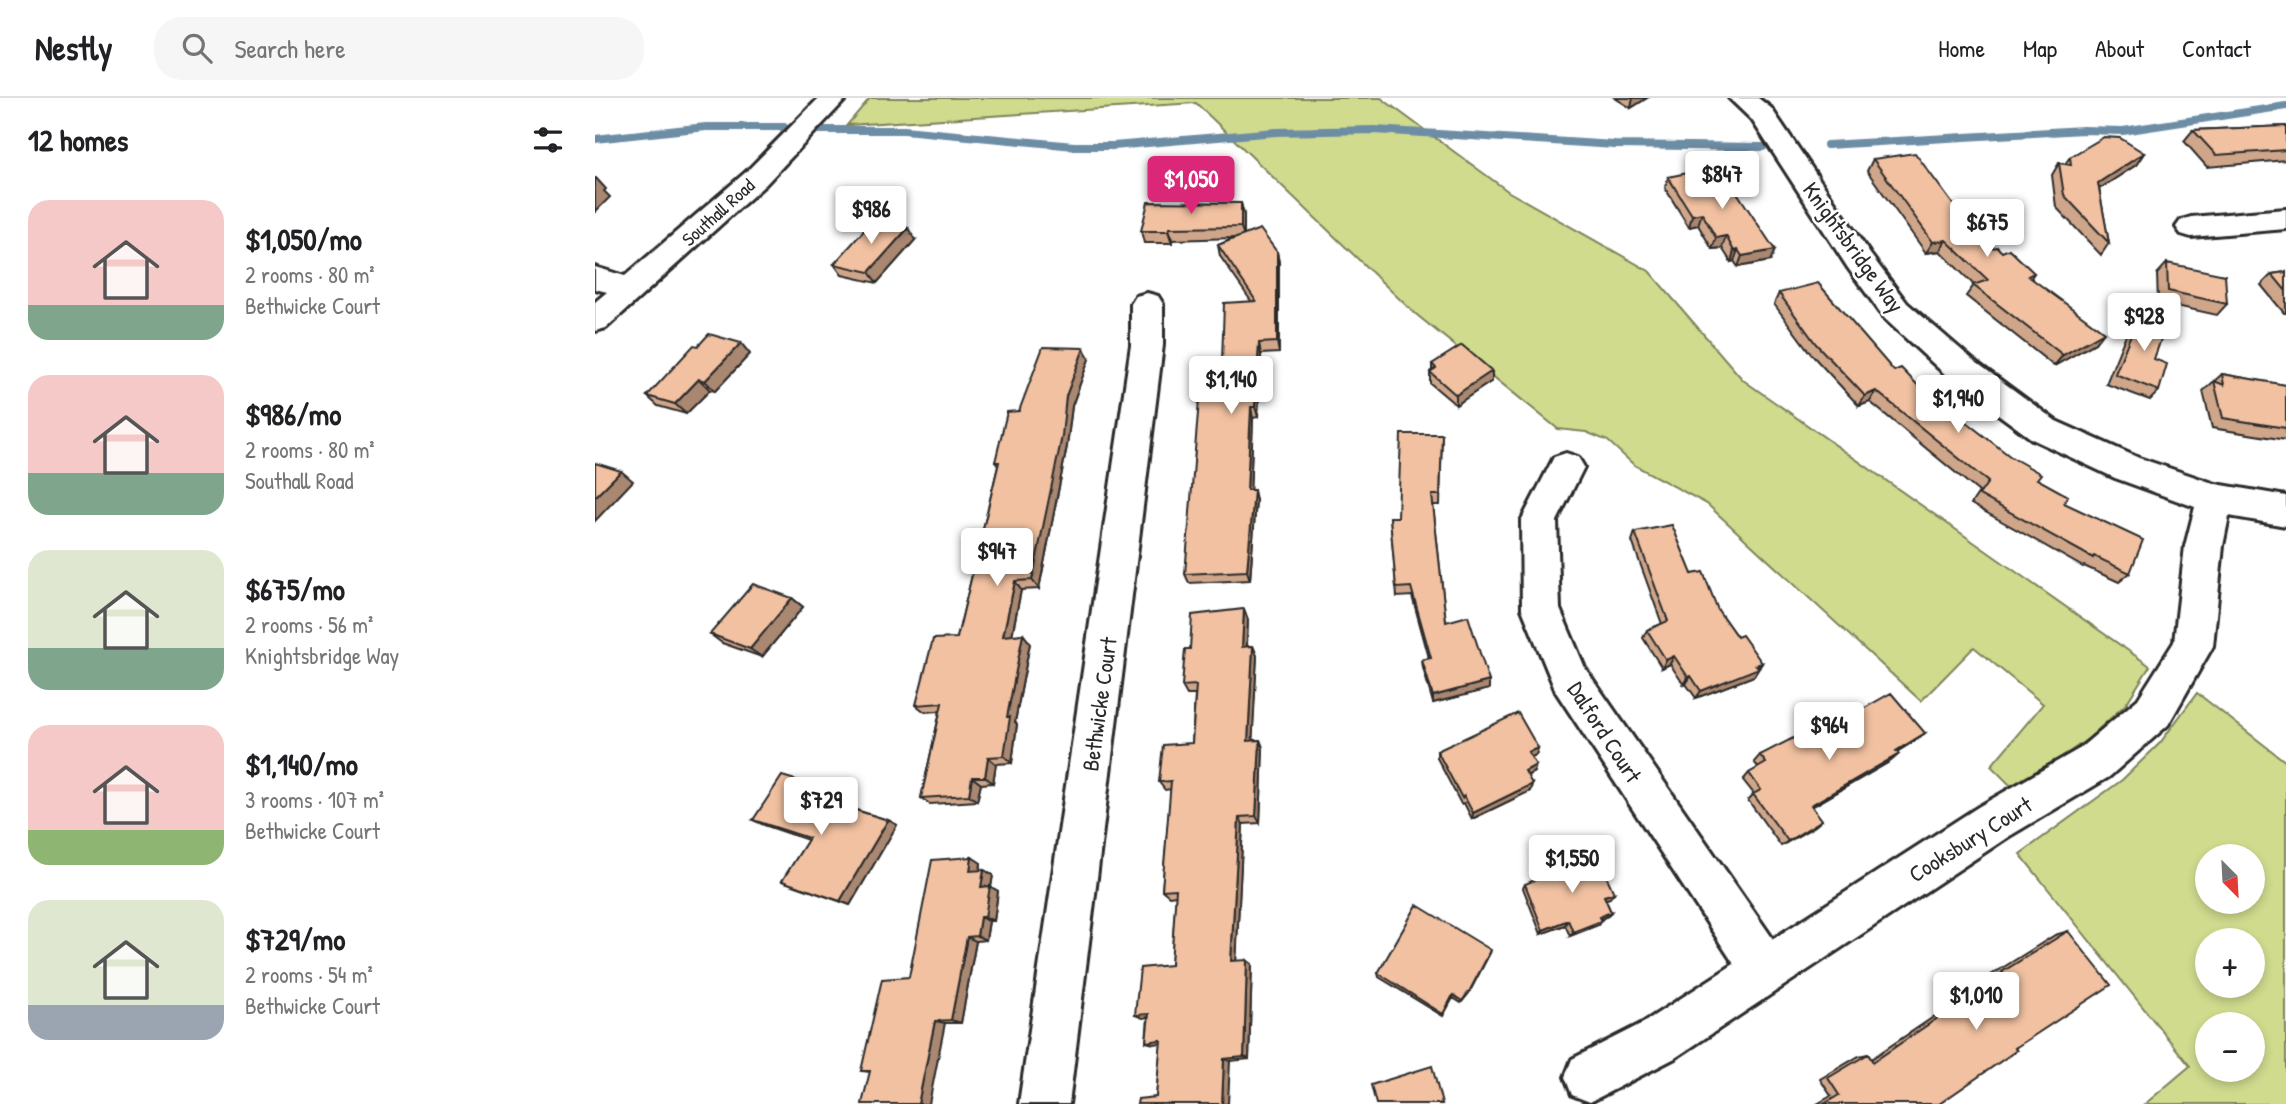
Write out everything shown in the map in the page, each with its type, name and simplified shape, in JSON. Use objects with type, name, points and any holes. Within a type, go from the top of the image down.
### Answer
[{"type":"street","name":"Southall Road","points":[[595,320],[756,178],[834,98]]},
{"type":"street","name":"Knightsbridge Way","points":[[1742,98],[1762,114],[1859,261],[1896,311],[1961,369],[2044,430],[2127,468],[2215,499],[2286,511]]},
{"type":"street","points":[[2191,227],[2286,219]]},
{"type":"street","points":[[595,278],[629,288]]},
{"type":"street","name":"Bethwicke Court","points":[[1044,1104],[1147,345],[1147,304]]},
{"type":"street","name":"Dalford Court","points":[[1566,467],[1539,521],[1541,609],[1570,679],[1766,970]]},
{"type":"street","name":"Cooksbury Court","points":[[1590,1077],[1658,1041],[1993,822],[2094,763],[2153,712],[2193,646],[2204,546],[2215,499]]},
{"type":"green space","points":[[870,98],[1381,98],[1509,192],[1649,271],[1743,380],[2150,666],[2126,704],[2089,738],[2015,790],[1991,766],[2043,704],[1974,647],[1921,701],[1707,504],[1634,465],[1608,441],[1586,432],[1558,429],[1412,311],[1196,103],[847,125]]},
{"type":"green space","points":[[2197,693],[2286,762],[2286,1104],[2145,1104],[2190,1066],[2020,854],[2122,780],[2160,743]]},
{"type":"building","points":[[2286,126],[2286,150],[2216,155],[2193,130]]},
{"type":"building","points":[[2104,137],[2120,138],[2144,153],[2098,183],[2109,243],[2064,195],[2059,163],[2071,165],[2070,157]]},
{"type":"building","points":[[1915,153],[1987,250],[1997,247],[2002,252],[2009,249],[2034,273],[2028,276],[2104,332],[2063,355],[1973,285],[1988,280],[1946,240],[1933,242],[1873,159]]},
{"type":"building","points":[[1711,168],[1726,189],[1734,188],[1775,250],[1742,256],[1738,250],[1734,251],[1726,236],[1716,238],[1702,213],[1692,215],[1668,177]]},
{"type":"building","points":[[1148,202],[1241,203],[1241,227],[1141,231]]},
{"type":"building","points":[[876,221],[908,228],[869,272],[834,264],[866,228]]},
{"type":"building","points":[[1260,229],[1277,252],[1277,342],[1259,343],[1255,407],[1251,407],[1247,490],[1254,490],[1247,571],[1185,574],[1202,363],[1222,362],[1224,303],[1256,301],[1218,245]]},
{"type":"building","points":[[2167,263],[2225,275],[2227,304],[2168,291]]},
{"type":"building","points":[[2286,272],[2286,291],[2272,274]]},
{"type":"building","points":[[1818,283],[1894,371],[1901,368],[1932,400],[1935,398],[2011,457],[2041,474],[2037,479],[2068,496],[2064,503],[2143,540],[2130,573],[2094,556],[2093,558],[1979,495],[1988,482],[1876,391],[1865,396],[1816,344],[1779,293]]},
{"type":"building","points":[[2140,312],[2167,322],[2154,359],[2167,364],[2159,391],[2115,374]]},
{"type":"building","points":[[709,334],[741,343],[705,381],[699,379],[675,404],[647,396],[694,345],[698,346]]},
{"type":"building","points":[[1462,345],[1492,371],[1456,395],[1430,372],[1436,368],[1432,364]]},
{"type":"building","points":[[1043,347],[1084,348],[1066,396],[1062,436],[1032,580],[1015,581],[1003,636],[1023,634],[1007,717],[1010,717],[1004,756],[988,757],[985,777],[972,777],[969,795],[921,798],[942,703],[916,705],[933,639],[957,638],[999,462],[995,462],[1007,412],[1019,411]]},
{"type":"building","points":[[2222,374],[2286,385],[2286,428],[2223,418],[2214,381],[2224,385]]},
{"type":"building","points":[[1401,434],[1442,434],[1440,495],[1432,495],[1446,622],[1468,616],[1489,681],[1433,696],[1422,660],[1431,658],[1411,587],[1396,588],[1390,517],[1398,517]]},
{"type":"building","points":[[595,463],[621,471],[595,497]]},
{"type":"building","points":[[1672,525],[1692,574],[1703,572],[1718,610],[1737,637],[1742,635],[1762,663],[1756,665],[1759,668],[1701,691],[1674,656],[1666,660],[1647,630],[1668,621],[1635,532]]},
{"type":"building","points":[[753,584],[792,598],[750,649],[710,634]]},
{"type":"building","points":[[1244,609],[1242,647],[1253,646],[1248,741],[1260,740],[1256,816],[1239,817],[1231,961],[1247,960],[1244,1057],[1224,1059],[1222,1104],[1137,1104],[1138,1099],[1156,1097],[1161,1040],[1146,1042],[1149,1014],[1135,1015],[1140,968],[1171,965],[1176,889],[1162,890],[1171,781],[1159,782],[1163,745],[1192,743],[1196,685],[1182,686],[1185,649],[1190,649],[1192,615]]},
{"type":"building","points":[[1891,693],[1925,733],[1896,751],[1899,754],[1811,805],[1822,820],[1788,841],[1753,794],[1761,790],[1749,773],[1766,763],[1760,755],[1807,731],[1812,738]]},
{"type":"building","points":[[1518,713],[1538,748],[1528,752],[1536,765],[1525,771],[1532,784],[1473,813],[1437,751]]},
{"type":"building","points":[[782,776],[812,785],[806,795],[888,820],[840,901],[782,881],[809,838],[753,820]]},
{"type":"building","points":[[1597,855],[1614,893],[1604,896],[1611,912],[1599,917],[1601,921],[1573,932],[1568,920],[1543,930],[1525,884]]},
{"type":"building","points":[[972,857],[970,871],[984,870],[981,887],[990,886],[985,917],[980,917],[977,936],[967,937],[951,1020],[935,1021],[918,1104],[862,1104],[870,1071],[861,1071],[882,979],[909,977],[932,860]]},
{"type":"building","points":[[1417,905],[1491,950],[1462,1001],[1453,995],[1443,1014],[1378,973]]},
{"type":"building","points":[[2068,931],[2111,985],[2015,1048],[2017,1050],[1939,1104],[1824,1104],[1839,1095],[1828,1078],[1868,1054],[1873,1062],[1951,1009],[1955,1015],[2009,981],[2002,972]]},
{"type":"building","points":[[1432,1066],[1442,1104],[1376,1104],[1371,1085]]},
{"type":"waterway","points":[[1827,145],[2083,130],[2123,131],[2286,106]]},
{"type":"waterway","points":[[595,139],[706,127],[784,127]]},
{"type":"waterway","points":[[820,130],[904,130],[1074,146],[1113,146],[1276,132],[1375,130],[1615,145],[1763,147]]}]
